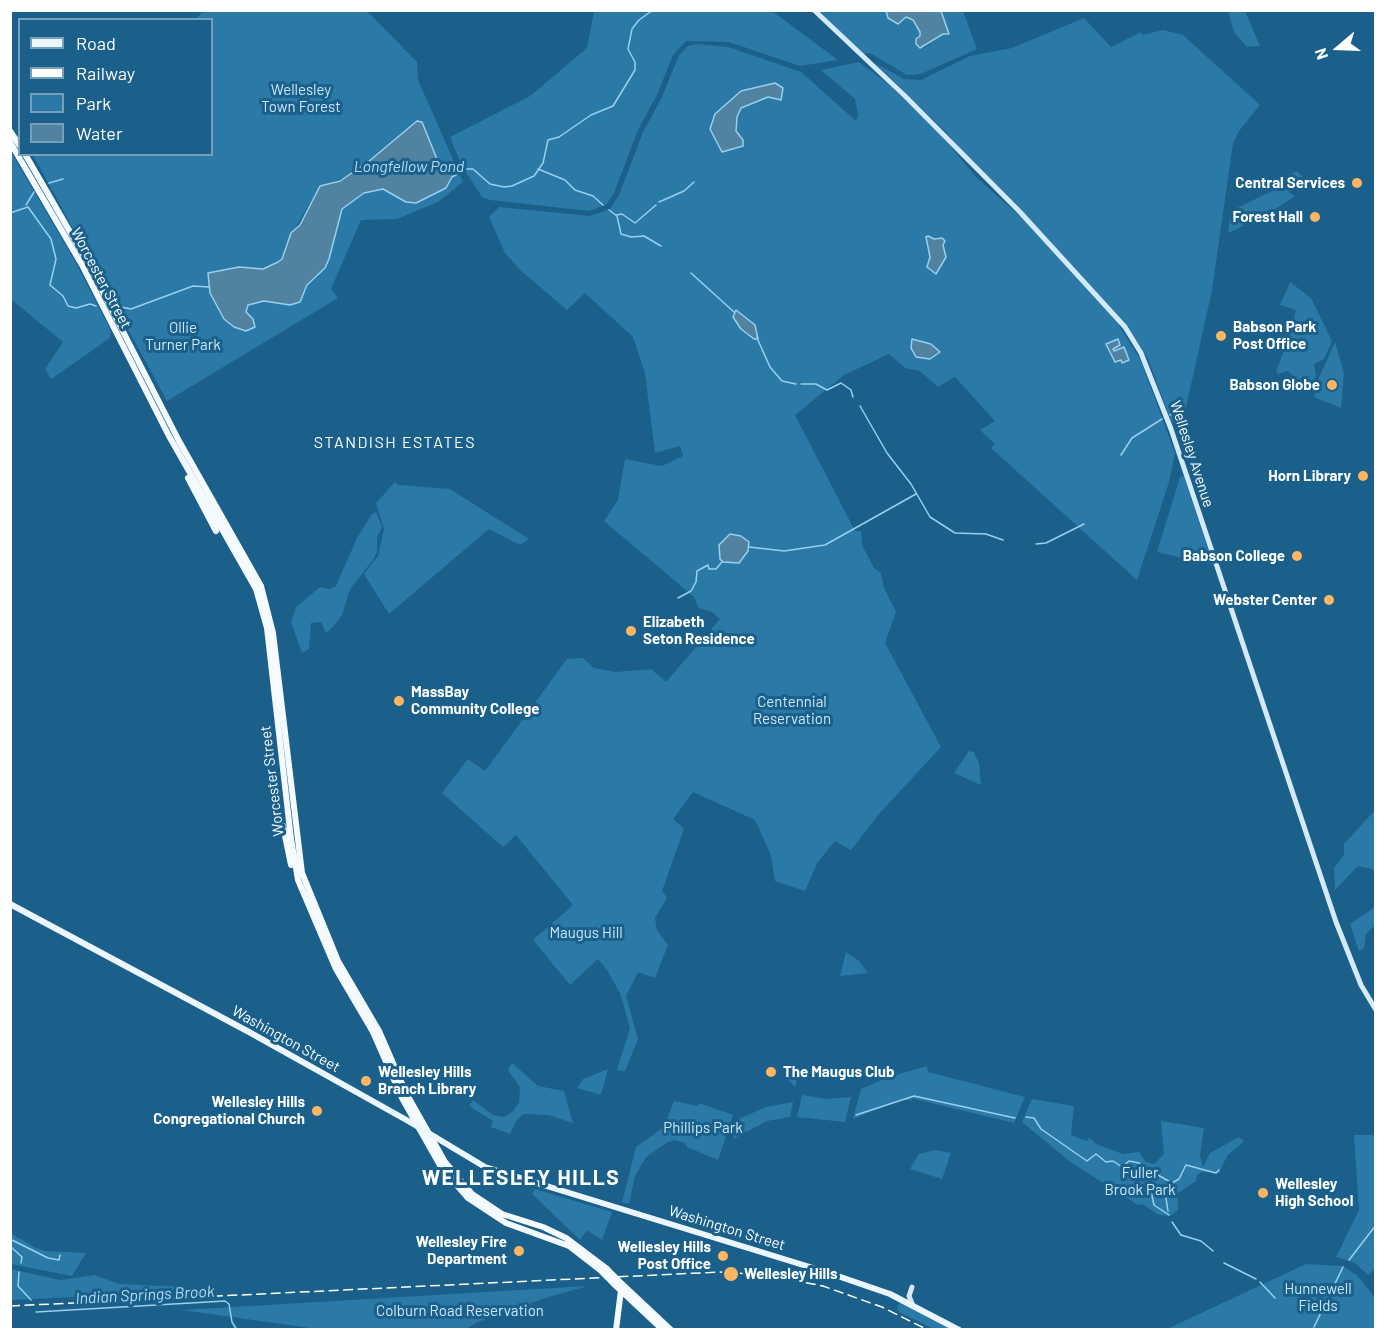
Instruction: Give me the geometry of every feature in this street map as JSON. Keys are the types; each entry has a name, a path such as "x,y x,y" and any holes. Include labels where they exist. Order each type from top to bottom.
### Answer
{"highway":[{"name":"Worcester Street","path":"10,142 18,156"},
{"name":"Worcester Street","path":"18,156 82,265 169,436 247,571 262,609 294,860 304,897 336,969 375,1035 402,1098 451,1180 471,1200 514,1227 563,1243 603,1270 614,1284 622,1287"},
{"name":"Worcester Street","path":"26,156 78,246 182,448 261,586 274,640 298,852 304,879 338,961 376,1025 406,1093 447,1164 472,1194 502,1214 543,1227 566,1238 671,1329"},
{"path":"169,436 216,531"},
{"path":"283,826 292,868 304,897"},
{"path":"616,1329 622,1287"},
{"name":"Worcester Street","path":"651,1314 663,1329"}],"main road":[{"name":"Wellesley Avenue","path":"814,10 919,110 1032,224 1125,327 1141,352 1178,449 1336,922 1360,985 1376,1011"},
{"name":"Washington Street","path":"10,904 260,1038 492,1169 755,1248 890,1294 959,1329"},
{"path":"912,1287 909,1296 913,1306"}],"green space":[{"name":"Wellesley Town Forest","path":"223,10 367,11 417,62 418,80 463,182 438,202 397,219 361,220 331,289 338,298 167,401 34,156 213,156 213,18 197,18 202,12","holes":["422,122 443,174 455,171 446,188 416,203 406,202 383,189 367,192 342,209 329,259 319,275 307,285 306,291 290,305 264,301 248,305 246,313 253,319 240,330 221,315 210,293 208,273 239,267 263,269 272,267 282,259 285,246 320,186 346,177 368,162 414,123"]},
{"path":"594,11 772,11 838,60 800,66 729,42 686,41 673,55 657,95 638,130 614,193 606,205 589,211 490,200 482,197 462,166 450,137 530,96 587,48"},
{"path":"819,11 886,11 887,17 896,23 909,17 920,32 916,44 924,48 948,31 941,11 963,11 977,49 921,74 907,75 870,53 863,54"},
{"path":"1228,11 1245,11 1260,46 1247,47 1234,32"},
{"path":"1084,18 1111,47 1141,32 1142,35 1163,30 1183,35 1260,105 1239,131 1233,143 1212,290 1183,421 1178,424 1171,421 1148,359 1127,326 977,169 946,132 875,63 904,79 921,80 970,56 1012,48"},
{"path":"698,44 728,47 801,72 856,121 858,115 855,99 821,70 859,62 887,83 942,136 976,177 1023,219 1117,322 1141,361 1175,453 1169,482 1137,580 991,448 995,444 980,430 995,421 955,377 938,387 920,371 905,368 889,354 844,375 795,415 855,531 861,531 862,545 874,568 881,573 884,588 896,612 885,643 941,747 879,814 851,850 835,841 817,863 805,891 775,881 771,855 755,820 693,792 673,819 684,829 662,891 667,898 655,918 657,930 668,945 655,978 638,972 626,996 638,1039 625,1071 617,1070 630,1028 620,993 607,970 598,959 570,985 533,940 573,905 516,835 503,847 442,793 468,759 485,771 567,659 583,658 594,668 616,672 651,669 666,682 720,619 712,612 699,608 694,597 604,521 618,500 625,459 662,466 683,456 680,446 655,453 645,373 633,337 585,293 567,310 521,271 505,253 489,217 499,207 590,216 610,209 619,195 643,132 662,97 679,55 688,46"},
{"path":"11,152 75,261 111,331 110,338 51,379 45,369 63,342 11,299"},
{"path":"1297,171 1307,182 1288,192 1295,196 1268,214 1228,233 1231,211 1278,188 1272,184"},
{"path":"1290,282 1311,298 1332,341 1324,359 1314,364 1316,376 1313,382 1303,387 1288,371 1278,374 1276,371 1288,341 1296,310 1280,305"},
{"path":"1335,342 1344,373 1341,408 1314,397 1317,382"},
{"path":"1183,476 1213,565 1157,552 1180,477"},
{"path":"395,482 398,485 450,489 529,539 520,545 489,529 389,614 364,574 378,556 384,529 376,503"},
{"path":"376,512 382,527 377,537 377,552 373,560 350,589 342,615 333,627 326,633 321,622 311,623 309,649 302,653 291,622 296,607 320,587 329,589 336,586 357,538 372,514"},
{"path":"969,751 974,752 979,763 981,785 954,773"},
{"path":"1375,810 1375,870 1358,866 1335,890 1334,868 1344,855 1344,844"},
{"path":"1375,907 1375,925 1366,934 1364,948 1359,951 1350,924"},
{"path":"846,952 859,961 868,973 840,976"},
{"path":"512,1063 538,1086 564,1091 573,1123 548,1115 523,1114 510,1134 491,1127 493,1121 469,1106 473,1100 493,1115 504,1117 513,1111 519,1103 520,1087 508,1070"},
{"path":"927,1066 928,1072 1025,1097 1014,1123 911,1098 912,1100 901,1100 853,1119 861,1089 889,1077"},
{"path":"608,1069 601,1095 577,1088 583,1079"},
{"path":"792,1069 799,1070 795,1087 787,1078"},
{"path":"802,1095 826,1099 851,1097 845,1122 797,1117"},
{"name":"Fuller Brook Park","path":"1032,1099 1074,1106 1071,1135 1087,1141 1089,1137 1096,1144 1123,1154 1139,1152 1146,1162 1154,1164 1164,1154 1161,1121 1204,1128 1200,1156 1203,1167 1210,1153 1239,1137 1244,1141 1227,1156 1219,1173 1202,1172 1197,1175 1196,1181 1178,1193 1178,1210 1170,1216 1159,1215 1142,1204 1138,1205 1069,1161 1022,1122"},
{"name":"Phillips Park","path":"674,1101 698,1106 699,1103 733,1115 718,1160 687,1147 685,1143 675,1140 668,1142 646,1157 635,1176 629,1204 622,1202 636,1147 664,1127"},
{"path":"793,1102 790,1117 767,1121 733,1139 739,1119 766,1107"},
{"path":"1354,1135 1375,1135 1375,1269 1368,1275 1355,1263 1336,1257 1359,1210"},
{"path":"935,1150 951,1153 942,1179 910,1169 919,1154"},
{"path":"535,1189 612,1212 602,1240 587,1230 580,1240 532,1194"},
{"path":"10,1233 45,1251 86,1253 72,1276 11,1264"},
{"name":"Hunnewell Fields","path":"1306,1264 1342,1266 1357,1275 1375,1298 1375,1329 1167,1329"},
{"path":"11,1269 60,1280 95,1275 119,1284 185,1287 181,1292 11,1300"},
{"name":"Colburn Road Reservation","path":"588,1286 548,1297 478,1322 466,1329 317,1329 182,1310"},
{"path":"899,1303 951,1329 934,1329 901,1313 897,1309"}],"water":[{"path":"886,11 941,11 949,34 943,34 920,48 916,44 916,39 920,36 920,32 913,20 906,17 898,24 888,18"},
{"path":"775,83 783,88 781,100 768,97 741,108 737,117 736,131 743,140 743,146 722,152 710,129 715,114 741,91"},
{"name":"Longfellow Pond","path":"417,121 422,122 443,174 455,171 456,175 452,177 446,188 416,203 406,202 383,189 364,193 342,209 325,268 307,285 300,302 290,305 264,301 248,305 246,312 253,319 255,327 246,331 234,327 224,319 210,293 208,273 239,267 263,269 278,262 282,259 291,233 300,225 320,186 340,181 368,162"},
{"path":"926,237 934,239 942,238 945,241 943,245 946,257 936,274 927,267 930,257"},
{"path":"736,310 755,325 758,339 754,339 741,329 733,317"},
{"path":"912,339 931,344 940,352 930,359 916,357 911,348"},
{"path":"1118,339 1120,345 1113,349 1114,351 1124,347 1129,360 1122,363 1121,360 1115,362 1106,344"},
{"path":"730,534 741,536 749,542 748,551 739,563 723,562 720,559 719,545"}],"waterway":[{"path":"467,169 473,169 490,184 504,187 512,186 534,176 543,163 548,140 559,137 591,115 613,106 635,70 635,62 628,49 632,29 639,20 653,10"},
{"path":"538,169 565,180 575,190 593,196 603,205"},
{"path":"49,183 63,179"},
{"path":"659,202 684,191 694,182"},
{"path":"26,205 34,192"},
{"path":"616,215 622,214 635,223 656,205"},
{"path":"10,213 28,207 51,239 56,259 50,285 63,296 68,306 76,308 90,304 96,306"},
{"path":"609,210 617,216 621,234 631,237 644,236 661,246"},
{"path":"691,273 734,312"},
{"path":"116,306 131,309 193,286 209,287"},
{"path":"757,338 770,367 782,381 796,384"},
{"path":"801,384 816,384 827,390 841,383 851,390 853,397"},
{"path":"860,406 887,453 911,484 930,517 955,533 986,534 1003,540"},
{"path":"1170,415 1175,411"},
{"path":"1121,455 1132,438 1162,419"},
{"path":"749,547 784,551 825,545 916,494"},
{"path":"1036,544 1046,543 1084,524"},
{"path":"678,598 691,591 696,582 697,571 708,565 709,569 716,569 722,562"},
{"path":"856,1115 914,1096 1015,1118"},
{"path":"1026,1117 1034,1118 1041,1129 1087,1161 1096,1154 1106,1162 1113,1161 1122,1167 1129,1161 1139,1163 1147,1173 1154,1205 1169,1215"},
{"path":"1149,1177 1158,1175 1172,1183 1179,1179 1186,1165 1216,1173 1219,1170"},
{"path":"1168,1211 1165,1192 1172,1183"},
{"path":"1172,1222 1181,1235 1201,1241 1213,1251"},
{"path":"1349,1260 1376,1225"},
{"path":"10,1239 48,1258 59,1260 60,1255"},
{"name":"Indian Springs Brook","path":"10,1246 22,1257 21,1263"},
{"path":"1224,1263 1256,1279"},
{"path":"1314,1327 1343,1267"},
{"name":"Indian Springs Brook","path":"19,1272 18,1286 31,1300"},
{"path":"1260,1282 1275,1298"},
{"name":"Indian Springs Brook","path":"36,1312 225,1301 229,1304 232,1322 237,1330"}],"railway":[{"path":"10,1306 719,1272 766,1275 823,1286 882,1307 928,1330"}],"place":[{"name":"Central Services","path":"1357,183"},
{"name":"Forest Hall","path":"1315,217"},
{"name":"Babson Park Post Office","path":"1221,336"},
{"name":"Babson Globe","path":"1332,385"},
{"name":"Horn Library","path":"1363,476"},
{"name":"Babson College","path":"1297,556"},
{"name":"Webster Center","path":"1329,600"},
{"name":"Elizabeth Seton Residence","path":"631,631"},
{"name":"MassBay Community College","path":"399,701"},
{"name":"The Maugus Club","path":"771,1072"},
{"name":"Wellesley Hills Branch Library","path":"366,1081"},
{"name":"Wellesley Hills Congregational Church","path":"317,1111"},
{"name":"Wellesley High School","path":"1263,1193"},
{"name":"Wellesley Fire Department","path":"519,1251"},
{"name":"Wellesley Hills Post Office","path":"723,1256"},
{"name":"Wellesley Hills","path":"731,1274"}],"district":[{"name":"STANDISH ESTATES","path":"395,443"},
{"name":"WELLESLEY HILLS","path":"521,1178"}],"park label":[{"name":"Ollie Turner Park","path":"183,336"},
{"name":"Centennial Reservation","path":"792,710"},
{"name":"Maugus Hill","path":"586,933"}]}
